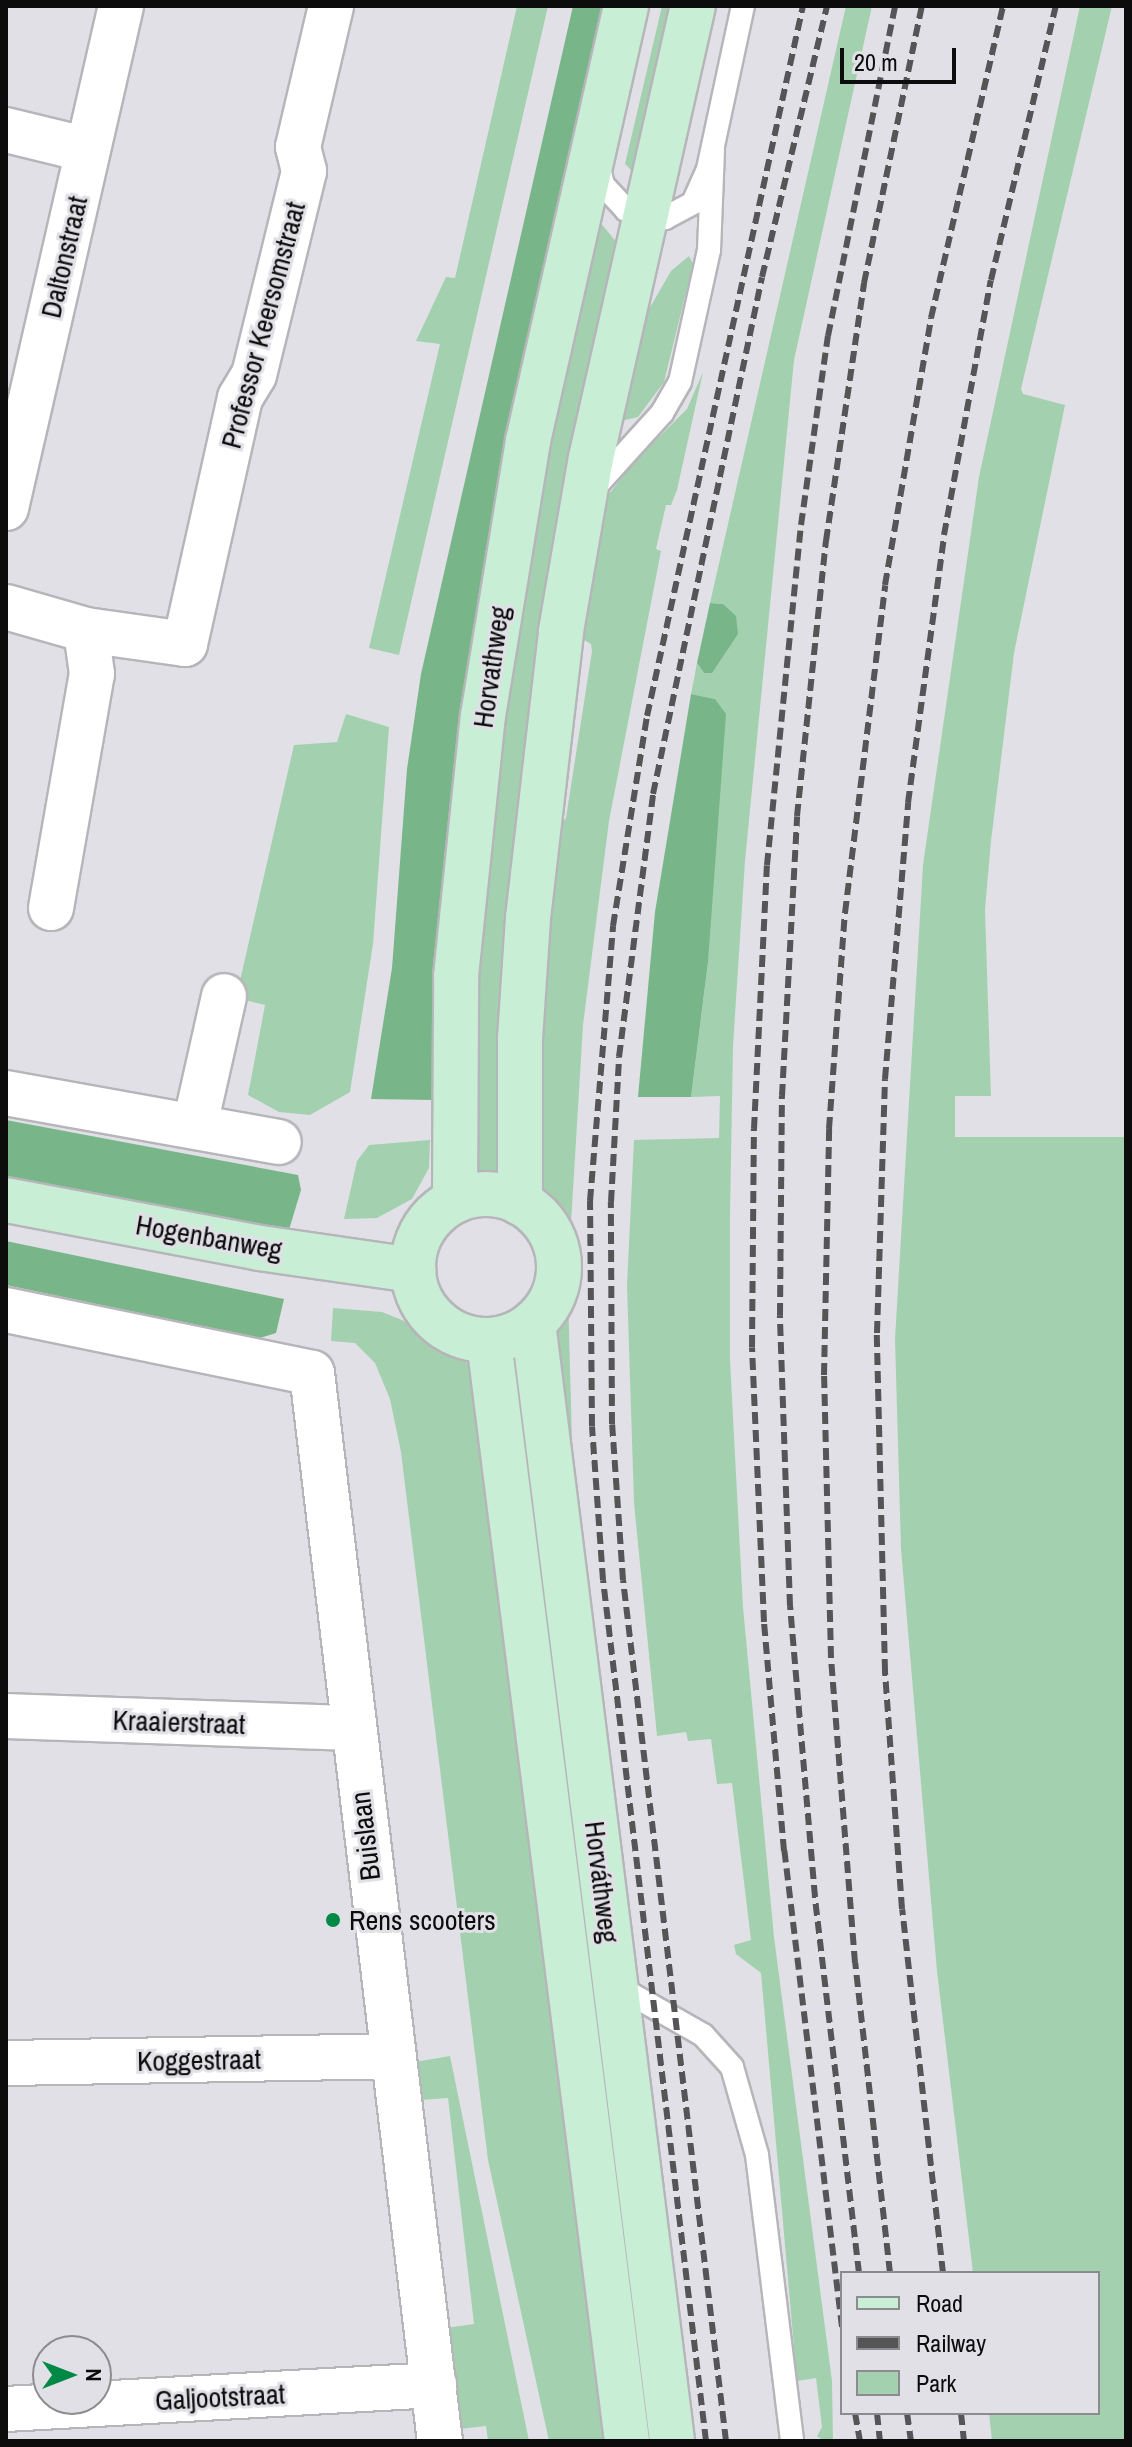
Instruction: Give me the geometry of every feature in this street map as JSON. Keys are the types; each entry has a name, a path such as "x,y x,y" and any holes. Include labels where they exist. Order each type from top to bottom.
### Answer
{"main road":[{"name":"Horvathweg","path":"455,1201 456,976 483,716 528,441 626,6"},
{"path":"520,1203 520,1039 528,918 577,533 693,6"},
{"path":"481,1194 520,1203 545,1224 558,1254 557,1287 533,1323 489,1341 457,1335 430,1315 413,1270 424,1229 455,1201 481,1194"},
{"name":"Hogenbanweg","path":"6,1200 260,1248 413,1270"},
{"name":"Horváthweg","path":"533,1323 672,2441"},
{"name":"Horváthweg","path":"489,1341 627,2441"}],"street":[{"name":"Daltonstraat","path":"6,508 13,444 88,150 121,6"},
{"name":"Professor Keersomstraat","path":"86,630 185,644 240,398 254,375 304,171 298,147 331,6"},
{"path":"6,130 88,150"},
{"path":"6,607 86,630 92,674 51,908"},
{"path":"195,1125 224,996"},
{"path":"6,1093 279,1142"},
{"name":"Buislaan","path":"6,1310 312,1373 440,2441"},
{"name":"Kraaierstraat","path":"6,1716 353,1728"},
{"name":"Koggestraat","path":"6,2063 392,2056"},
{"name":"Galjootstraat","path":"6,2409 434,2385"}],"lane":[{"path":"645,217 679,215 693,203 713,150 743,6"},
{"name":"Horvathweg","path":"596,141 603,185 626,210 645,217"},
{"path":"577,533 598,481 662,413 680,382 709,250 713,150"},
{"path":"615,1985 703,2035 732,2067 757,2155 792,2441"}],"green space":[{"path":"517,6 548,6 399,655 369,648 440,344 416,341 446,277 455,278"},
{"path":"573,6 614,6 432,1100 371,1099 392,968 407,769 421,674"},
{"path":"662,6 677,6 635,174 625,164"},
{"path":"846,6 872,6 794,360 745,861 733,1046 730,1215 730,1360 743,1607 774,1937 832,2381 833,2441 824,2441 817,2436 822,2427 816,2378 797,2381 761,1973 736,1954 734,1945 751,1940 732,1783 717,1784 711,1739 688,1741 686,1732 657,1736 634,1503 627,1285 634,1140 719,1138 720,1096 691,1097 708,962 715,699 691,694 697,663 704,673 723,604 710,603"},
{"path":"1080,6 1112,6 1021,389 1023,394 1065,405 1014,653 991,841 985,909 991,1096 955,1096 955,1137 1126,1137 1126,2441 992,2441 989,2415 1100,2415 1100,2271 973,2271 937,1971 901,1549 895,1339 923,865 979,477"},
{"path":"599,221 622,249 504,1176 471,1176 472,1000 526,541"},
{"path":"689,256 693,264 664,382 638,417 621,421 630,342 671,271"},
{"path":"703,372 677,490 671,505 666,505 656,549 661,551 609,821 583,1025 570,1240 535,1180 546,841 566,818 592,651 591,644 572,633 594,513 634,462 687,409"},
{"path":"710,603 723,604 736,616 738,634 712,673 704,673 697,663"},
{"path":"691,694 715,699 726,714 708,962 691,1097 638,1097 655,912"},
{"path":"346,714 389,727 373,944 350,1092 310,1115 279,1112 248,1095 265,1005 236,998 294,745 337,742"},
{"path":"6,1120 298,1175 301,1190 288,1233 6,1177"},
{"path":"430,1140 429,1168 412,1199 377,1218 344,1219 357,1161 369,1145"},
{"path":"6,1241 284,1299 276,1333 260,1338 6,1285"},
{"path":"568,1295 572,1440 575,1508 553,1324"},
{"path":"333,1308 382,1312 402,1320 460,1353 481,1384 612,2441 549,2441 488,2160 401,1452 390,1399 375,1363 355,1343 331,1341"},
{"path":"450,2056 529,2441 488,2441 486,2426 459,2429 446,2328 474,2324 448,2098 420,2100 415,2062"}],"railway":[{"path":"706,2441 603,1580 592,1426 590,1201 613,926 647,716 803,6"},
{"path":"726,2441 623,1580 612,1424 611,1202 619,1057 653,794 762,277 827,6"},
{"path":"840,2311 784,1851 764,1622 752,1347 754,1129 767,865 801,525 828,336 895,6"},
{"path":"859,2271 815,1897 790,1606 780,1315 782,1096 797,816 826,541 864,283 922,6"},
{"path":"890,2271 855,1963 831,1658 824,1375 829,1129 845,913 885,585 931,318 1003,6"},
{"path":"943,2271 902,1909 885,1671 877,1333 885,1079 908,803 944,535 991,280 1056,6"},
{"path":"855,2415 860,2441"},
{"path":"877,2415 880,2441"},
{"path":"907,2415 911,2441"},
{"path":"961,2415 964,2441"}],"place":[{"name":"Rens scooters","path":"333,1920"}]}
